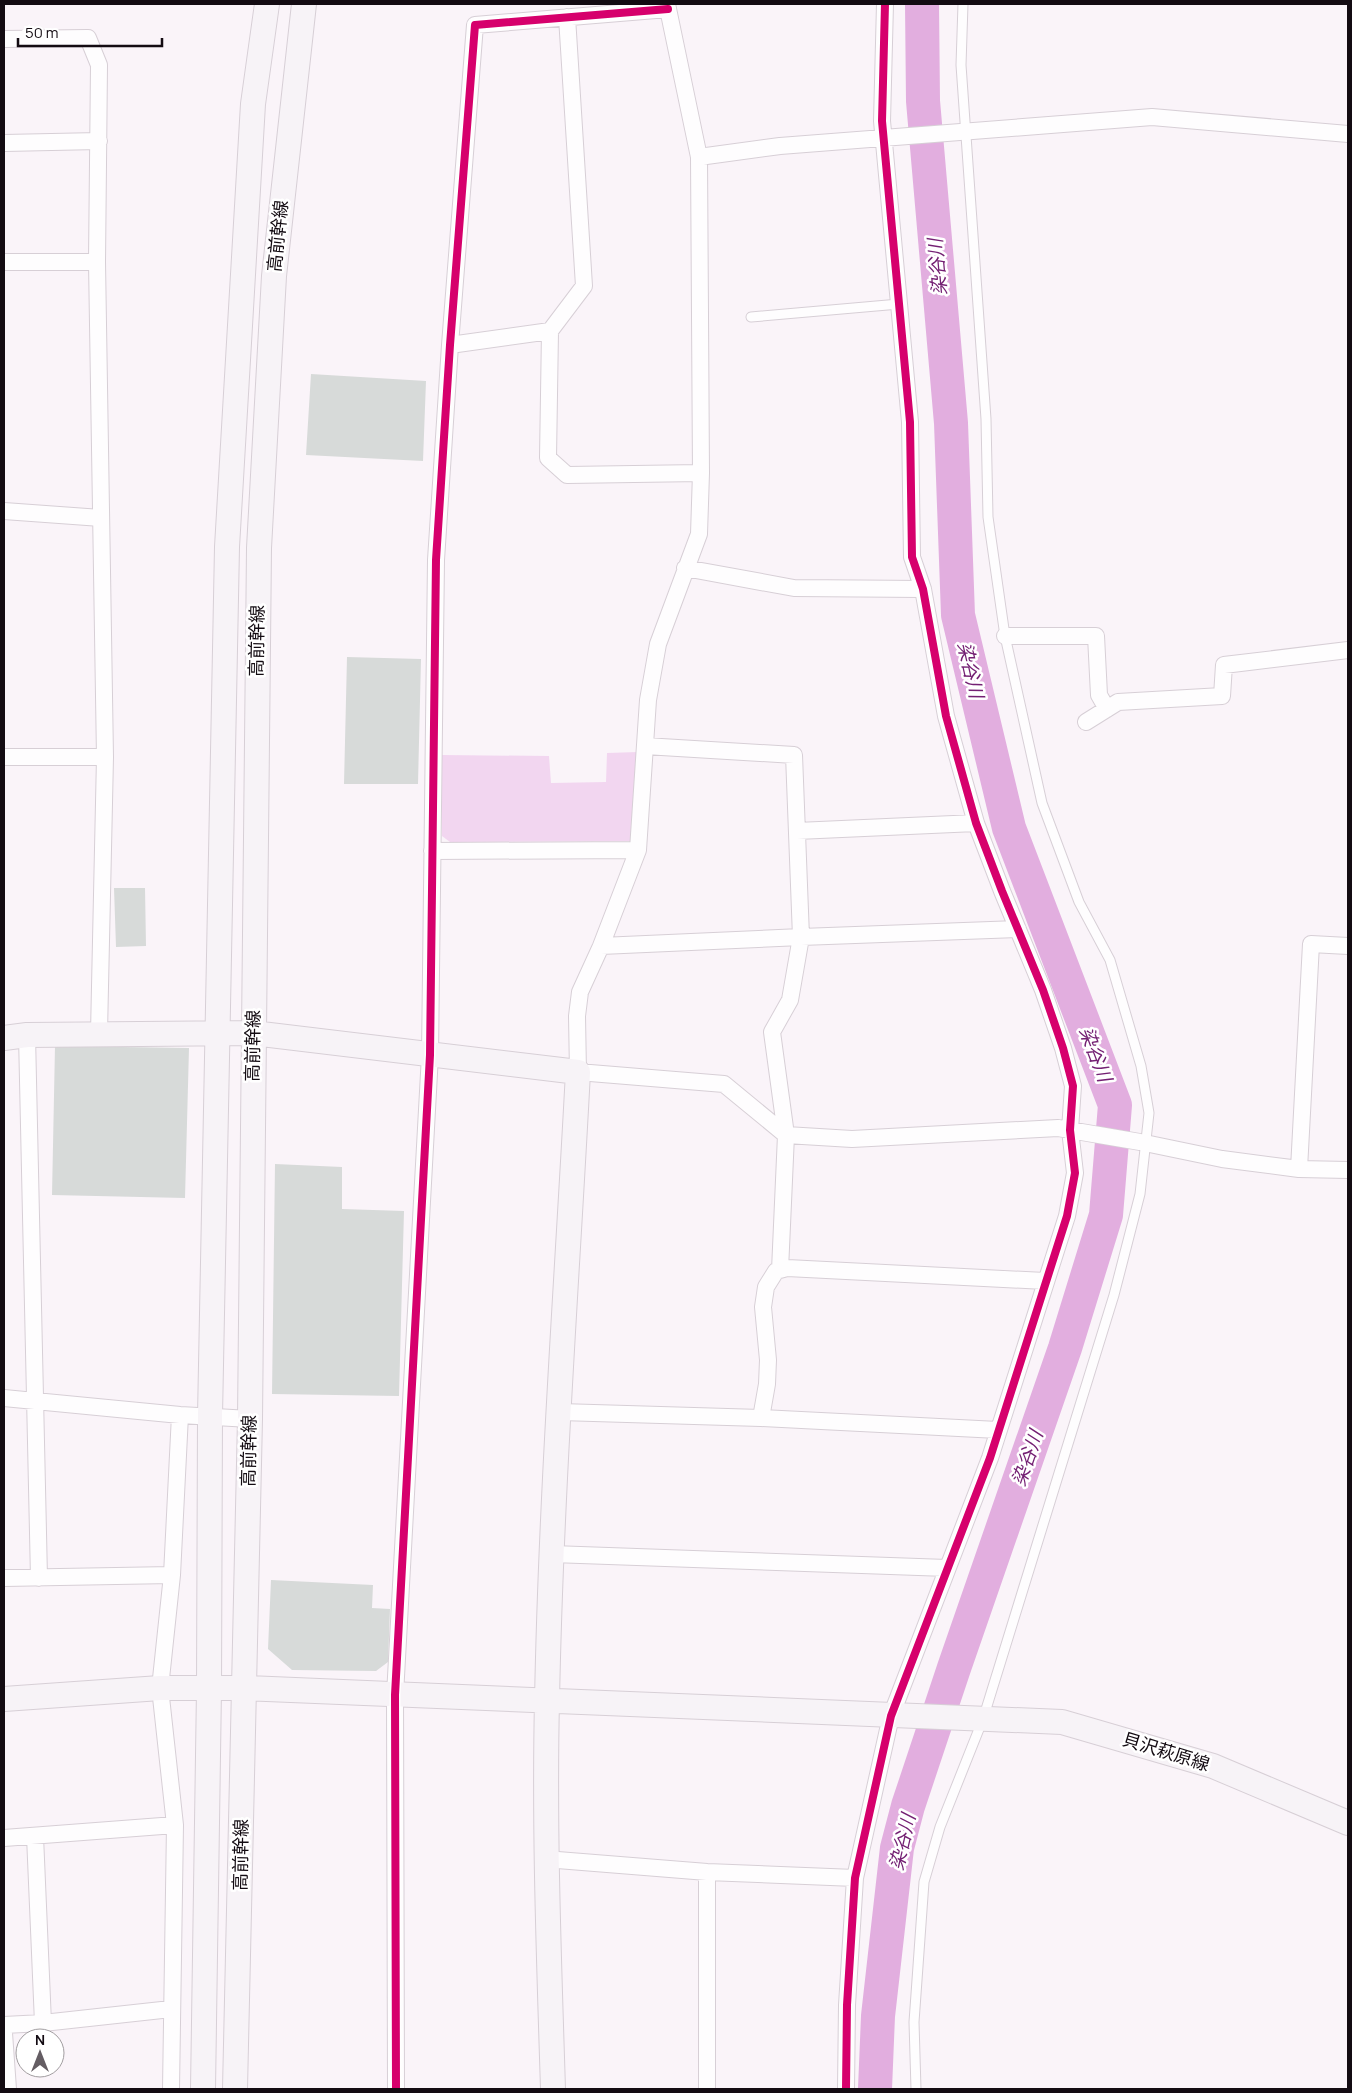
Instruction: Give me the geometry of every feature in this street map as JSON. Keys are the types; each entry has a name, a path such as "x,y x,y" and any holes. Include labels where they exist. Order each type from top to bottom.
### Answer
{"street":[{"name":"高前幹線","path":"203,2089 209,1689 210,1416 219,1034 227,547 253,104 267,4"},
{"name":"高前幹線","path":"235,2089 250,1419 258,548 274,276 304,4"},
{"path":"846,2089 847,2005 855,1878 896,1716 947,1568 990,1458 1045,1280 1067,1216 1075,1173 1070,1130 1073,1086 1060,1040 976,824 946,716 923,589 912,557 910,422 899,304 888,139 885,4"},
{"path":"396,2089 395,1695 430,1054 436,560 450,345 475,25 668,6 700,157 701,473 699,534 658,644 648,700 638,850 601,946 580,992 577,1016 578,1072 552,1554 547,1701 546,1859 553,2089"},
{"path":"567,17 584,286 550,331 548,458 567,475 701,473"},
{"path":"4,39 88,38 99,65 96,262 105,757 99,1033"},
{"path":"700,157 780,146 1152,117 1348,134"},
{"path":"4,142 99,141"},
{"path":"4,262 96,262"},
{"path":"450,345 550,331"},
{"path":"4,511 101,518"},
{"path":"685,568 794,588 923,589"},
{"path":"1005,636 1096,636 1099,695 1107,709"},
{"path":"1086,722 1118,702 1222,696 1224,665 1348,650"},
{"path":"645,746 794,755 801,937 790,1000 772,1032 786,1135 780,1270"},
{"path":"4,757 105,757"},
{"path":"797,831 976,824"},
{"path":"432,851 638,850"},
{"path":"601,946 1018,929"},
{"path":"1299,1169 1311,944 1348,946"},
{"path":"4,1038 27,1034 253,1033 578,1072 724,1084 786,1135 852,1139 1058,1128 1147,1143 1222,1159 1299,1169 1348,1170"},
{"path":"27,1034 39,1578"},
{"path":"761,1418 767,1384 764,1300 766,1287 776,1271 787,1268 1045,1280"},
{"path":"4,1398 180,1415 250,1419"},
{"path":"560,1412 761,1418 998,1430"},
{"path":"171,2089 175,1825 160,1688 172,1575 180,1415"},
{"path":"552,1554 947,1568"},
{"path":"4,1578 172,1575"},
{"name":"貝沢萩原線","path":"4,1699 160,1688 245,1688 1062,1722 1213,1766 1348,1822"},
{"path":"4,1838 175,1825"},
{"path":"35,1836 43,2023"},
{"path":"546,1859 707,1872 855,1878"},
{"path":"707,1872 707,2089"},
{"path":"4,2025 43,2023 171,2009"},
{"path":"4,2033 8,2089"}],"lane":[{"path":"916,2089 914,2022 924,1882 940,1827 979,1719 1114,1295 1140,1194 1149,1113 1141,1066 1110,960 1079,902 1042,803 1005,636 988,517 986,418 964,132 961,65 963,4"},
{"path":"751,317 899,304"}],"shaded area":[{"path":"638,752 631,841 450,842 442,836 442,755 549,756 551,783 606,782 607,753"}],"building":[{"path":"311,374 426,381 423,461 306,455"},
{"path":"347,657 421,659 418,784 344,784"},
{"path":"114,888 145,888 146,946 116,947"},
{"path":"55,1046 189,1048 185,1198 52,1195"},
{"path":"275,1164 342,1167 342,1209 404,1211 399,1396 272,1394"},
{"path":"271,1580 373,1585 372,1608 390,1609 388,1662 376,1671 292,1670 268,1649"}],"waterway":[{"name":"染谷川","path":"875,2089 878,2016 897,1848 908,1806 954,1668 1065,1348 1106,1215 1115,1105 1009,828 958,615 951,423 923,101 922,4"}],"cycle path":[{"path":"846,2089 847,2005 855,1878 891,1716 990,1458 1067,1216 1075,1173 1070,1130 1073,1086 1063,1048 1043,990 976,823 946,716 923,589 912,557 910,422 882,121 885,4"},
{"path":"396,2089 395,1695 430,1055 436,560 450,345 475,25 668,9"}]}
